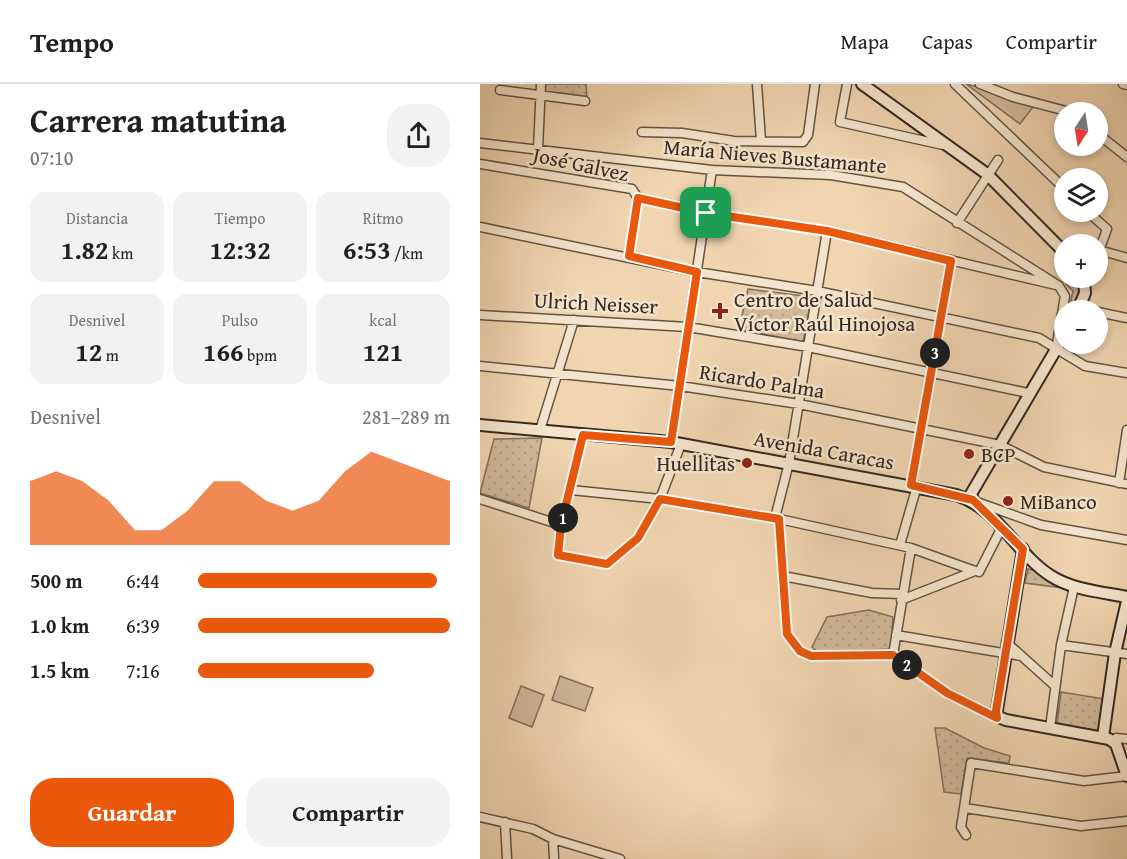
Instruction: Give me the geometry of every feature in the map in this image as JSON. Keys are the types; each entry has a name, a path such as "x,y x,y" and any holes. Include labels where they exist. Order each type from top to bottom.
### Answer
{"main road":[{"path":"862,84 987,174 1054,242"},
{"path":"973,500 971,494 1054,351"},
{"name":"Avenida Caracas","path":"480,425 676,443 789,462 973,500 1002,527 1035,564 1052,577 1074,586 1127,599"},
{"path":"1023,549 1004,653 997,718 1108,739 1119,750 1127,776"},
{"path":"1108,739 1115,653 1127,599"}],"street":[{"path":"538,149 541,84"},
{"path":"757,84 761,141"},
{"path":"642,132 682,133 734,141 803,142 808,135 815,84"},
{"path":"847,84 840,122 911,136 949,147"},
{"path":"955,84 1054,178"},
{"path":"980,84 1013,97 1054,108"},
{"path":"500,90 585,101"},
{"name":"María Nieves Bustamante","path":"480,142 712,170 831,175 893,184 912,191 957,223 1038,270 1054,282"},
{"path":"1108,142 1127,157"},
{"path":"957,223 998,160"},
{"name":"José Galvez","path":"480,164 632,189 638,198 706,213 827,231 1054,285"},
{"path":"583,435 561,525 558,555 607,564 638,538 660,499 676,443 680,386 712,170"},
{"path":"629,256 638,198"},
{"path":"1099,222 1107,229 1105,234"},
{"path":"480,227 629,256 697,272 817,291 941,316 1039,338 1054,347"},
{"path":"827,231 789,462 777,519 787,634 800,651 811,656 893,655 947,693 997,718"},
{"path":"1108,254 1127,258"},
{"path":"900,545 914,486 921,429 951,261"},
{"path":"1108,314 1127,318"},
{"name":"Ulrich Neisser","path":"480,315 688,327 808,347 1028,393"},
{"path":"540,430 574,320"},
{"path":"1066,354 1085,366 1127,373"},
{"name":"Ricardo Palma","path":"480,366 680,386 799,404 1000,445 1044,467 1123,484"},
{"path":"1123,484 1127,430"},
{"path":"571,490 660,499 777,519 900,545 977,572"},
{"path":"480,499 561,525"},
{"path":"973,500 1041,525 1127,540"},
{"path":"783,576 854,591 901,597 977,572 1002,527"},
{"path":"893,655 911,548"},
{"path":"1050,728 1061,645 1074,586"},
{"path":"896,635 1021,656"},
{"path":"1006,642 1055,686"},
{"path":"1061,645 1127,654"},
{"path":"1108,739 1127,739"},
{"path":"966,835 961,827 971,764 1084,781 1127,776"},
{"path":"965,808 1081,826 1127,821"},
{"path":"480,817 533,829 553,839 599,855 620,859"},
{"path":"505,822 507,859"},
{"path":"553,839 554,859"}],"shaded area":[{"path":"546,84 586,84 587,98 545,92"},
{"path":"966,84 1036,103 1020,124"},
{"path":"1070,288 1078,288 1080,292 1075,300 1071,300 1073,291"},
{"path":"748,289 812,297 803,342 739,329"},
{"path":"542,438 529,508 480,493 494,439"},
{"path":"1028,569 1033,570 1063,588 1025,583"},
{"path":"869,610 893,617 891,649 818,652 812,647 827,617"},
{"path":"560,676 593,688 585,711 552,700"},
{"path":"521,686 544,695 532,727 509,718"},
{"path":"1061,692 1105,699 1100,731 1057,724"},
{"path":"935,728 945,728 984,748 1010,756 1009,763 967,758 961,794 944,792"}],"place":[{"name":"Centro de Salud Víctor Raúl Hinojosa","path":"720,311"},
{"name":"BCP","path":"969,454"},
{"name":"Huellitas","path":"747,463"},
{"name":"MiBanco","path":"1008,501"}],"route":[{"path":"638,198 706,213 827,231 951,261 911,485 973,500 1023,549 1004,653 997,718 947,693 893,655 811,656 800,651 787,634 779,519 660,499 638,538 607,564 558,555 561,525 583,435 671,442 697,272 629,256 638,198"}]}
